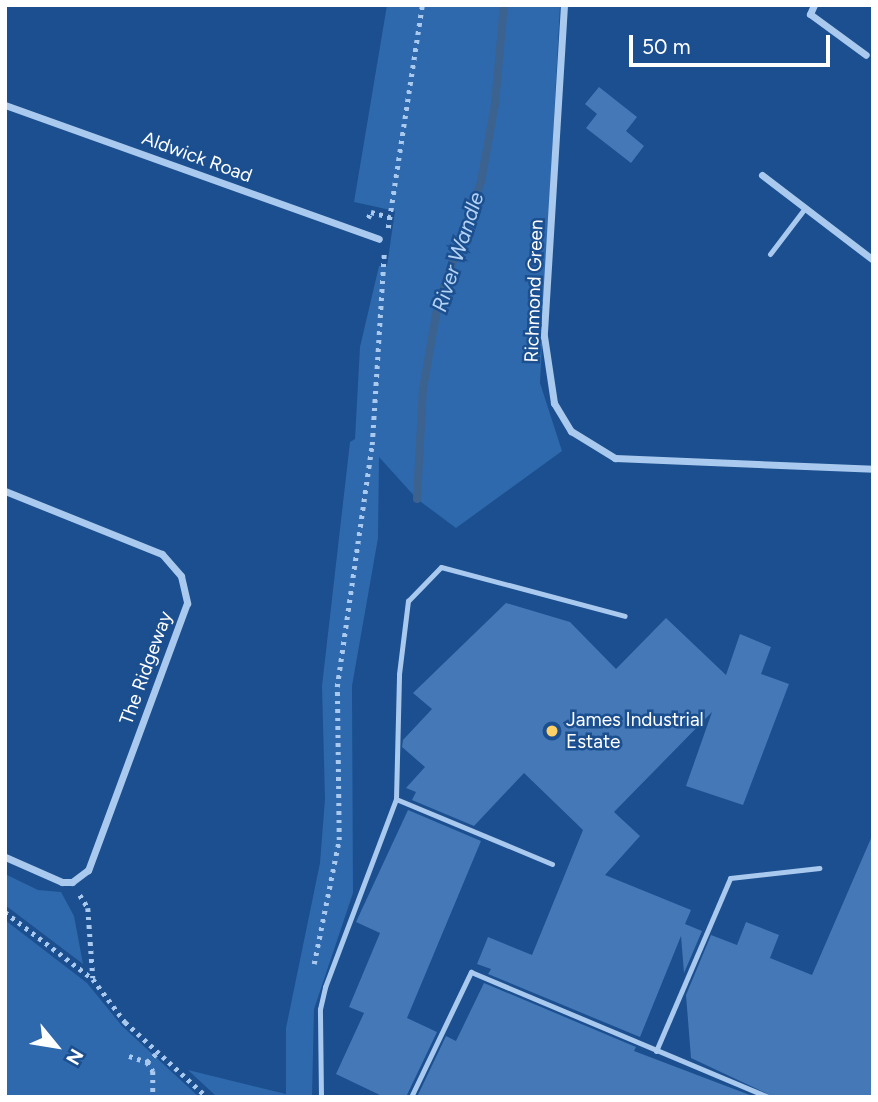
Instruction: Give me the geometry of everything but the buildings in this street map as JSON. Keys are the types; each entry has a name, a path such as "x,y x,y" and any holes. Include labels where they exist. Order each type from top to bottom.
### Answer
{"street":[{"name":"Richmond Green","path":"565,5 544,336 554,403 571,431 615,458 873,469"},
{"path":"814,5 810,14 866,55"},
{"name":"Aldwick Road","path":"5,105 379,239"},
{"path":"762,175 873,260"},
{"name":"The Ridgeway","path":"5,491 162,554 185,589 187,603 88,870 72,882"},
{"path":"5,857 45,876 72,882"}],"lane":[{"path":"770,254 805,208"},
{"path":"321,1097 320,1009 325,987 396,799 399,674 408,601 442,567 625,616"},
{"path":"396,799 552,864"},
{"path":"656,1051 730,878 819,868"},
{"path":"411,1097 471,972 769,1097"}],"path":[{"path":"311,978 339,840 337,687 372,445 384,254 422,5"},
{"path":"72,882 88,908 93,979"},
{"path":"5,912 93,979 125,1022 207,1097"},
{"path":"148,1062 158,1052"},
{"path":"128,1056 148,1062 153,1071 153,1097"}],"shaded area":[{"path":"387,5 560,5 540,383 562,451 456,528 417,499 379,457 378,538 352,686 353,893 314,1009 312,1097 217,1097 188,1070 286,1094 286,1028 320,863 325,799 322,686 350,442 355,439 360,347 379,266 387,266 395,211 354,202"},
{"path":"5,874 38,890 61,892 74,916 83,964 5,905"},
{"path":"5,920 87,983 122,1026 199,1097 5,1097"}],"waterway":[{"name":"River Wandle","path":"417,499 423,389 438,304 481,182 495,104 504,5"}],"place":[{"name":"James Industrial Estate","path":"552,731"}]}
